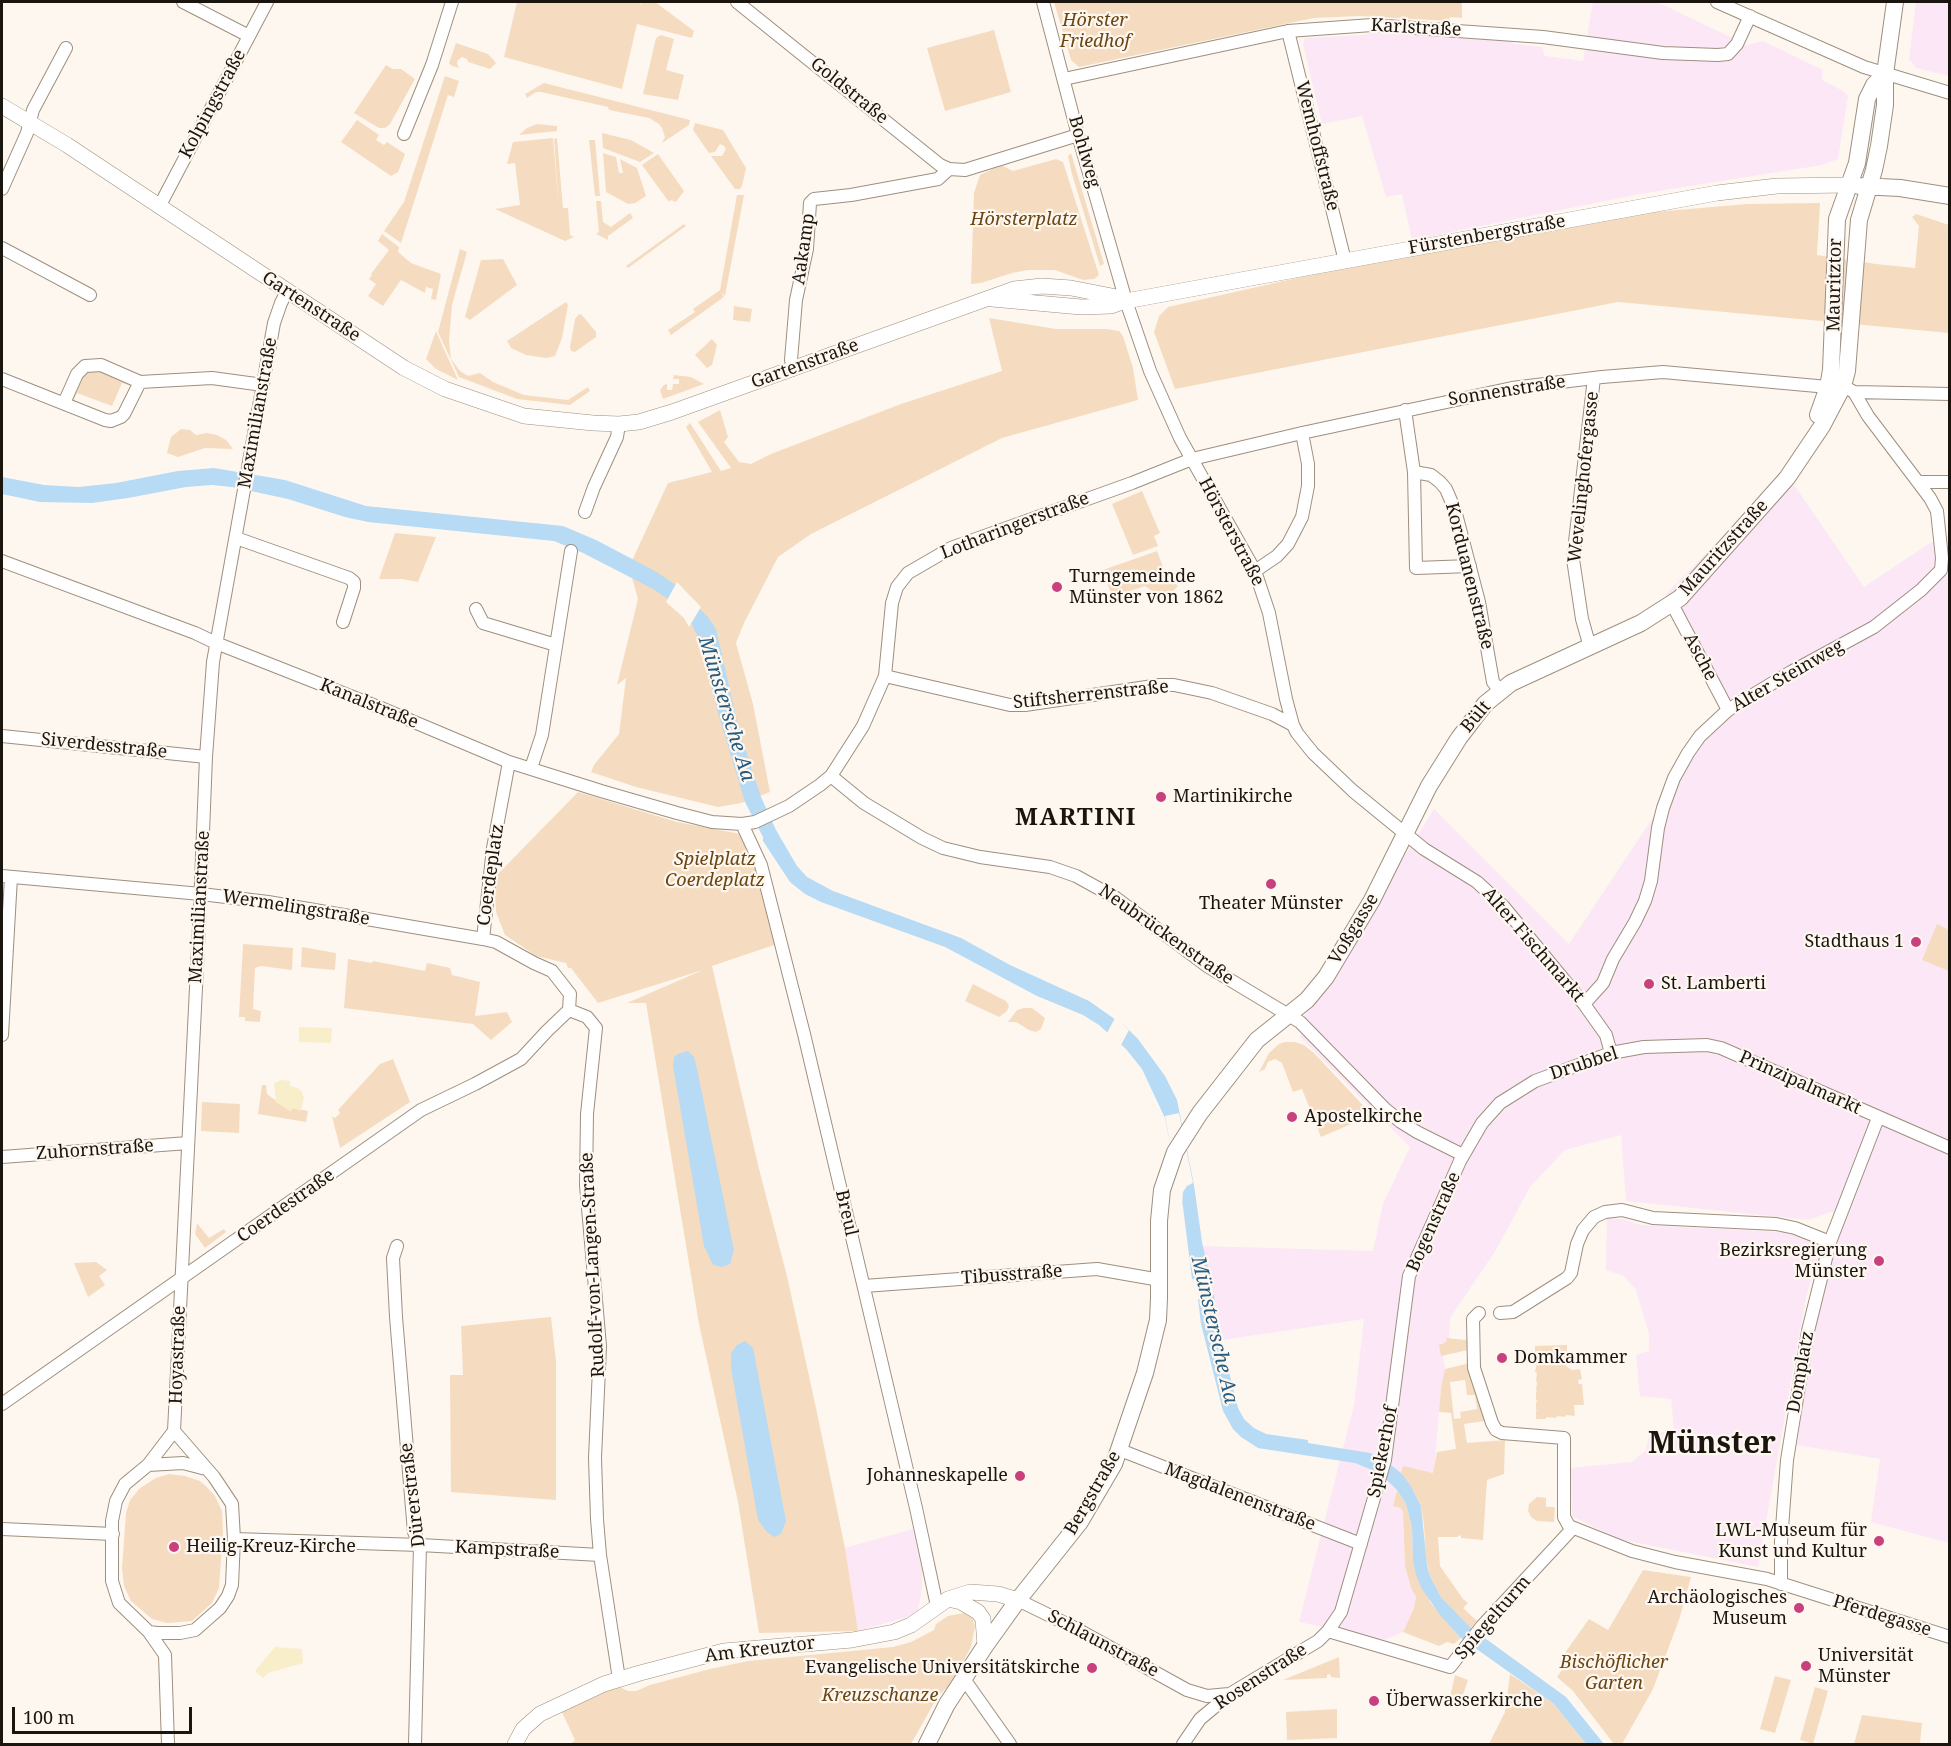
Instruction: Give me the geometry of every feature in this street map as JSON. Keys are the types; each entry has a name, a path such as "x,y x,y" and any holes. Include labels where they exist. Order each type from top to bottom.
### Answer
{"main road":[{"name":"Mauritztor","path":"1842,388 1848,357 1859,220 1880,136 1885,105 1885,74 1895,2"},
{"name":"Mauritztor","path":"1842,388 1831,373 1835,315 1836,230 1841,204 1857,163 1867,99 1874,85 1885,74"},
{"path":"1849,185 1908,189 1950,196"},
{"name":"Mauritzstraße","path":"1590,646 1641,623 1685,593 1792,471 1842,388"},
{"name":"Bült","path":"1406,834 1418,806 1459,738 1485,704 1500,691 1538,669 1590,646"},
{"name":"Voßgasse","path":"1160,1280 1158,1240 1160,1203 1165,1179 1175,1152 1200,1113 1242,1057 1257,1040 1294,1018 1326,977 1372,900 1406,834"},
{"name":"Bergstraße","path":"927,1744 947,1704 985,1646 1080,1522 1107,1478 1120,1450 1151,1350 1159,1313 1160,1280"}],"street":[{"path":"183,2 249,36"},
{"name":"Kolpingstraße","path":"159,207 267,2"},
{"path":"404,134 444,34 452,2"},
{"name":"Goldstraße","path":"737,2 940,165 949,169"},
{"name":"Bohlweg","path":"1043,2 1078,135 1126,301"},
{"path":"1717,2 1864,67 1950,93"},
{"name":"Karlstraße","path":"1064,79 1288,31 1372,25 1543,37 1663,53 1718,56 1728,54 1737,44 1750,16"},
{"name":"Wemhoffstraße","path":"1288,31 1344,259"},
{"path":"2,189 33,110 66,48"},
{"name":"Gartenstraße","path":"2,106 30,122 391,360 445,389 524,416 619,424 639,422 989,298 1099,308 1126,301"},
{"path":"949,169 965,170 1078,135"},
{"name":"Aakamp","path":"794,368 791,360 795,316 807,249 810,203 819,198 851,195 938,179 949,169"},
{"name":"Fürstenbergstraße","path":"1126,301 1344,259 1717,193 1777,186 1849,185"},
{"path":"2,248 90,295"},
{"name":"Maximilianstraße","path":"181,1278 206,757 216,644 274,323 287,291"},
{"name":"Hörsterstraße","path":"1126,301 1153,381 1192,459 1255,571 1269,613 1293,725 1303,742 1339,778 1406,834"},
{"path":"64,404 77,374 84,366 101,365 140,382 212,378 263,385"},
{"name":"Sonnenstraße","path":"1192,459 1512,388 1594,378 1680,372 1842,388 1950,394"},
{"name":"Wevelinghofergasse","path":"1590,646 1582,619 1573,548 1590,427 1594,378"},
{"path":"2,379 105,420 116,420 121,417 127,410 140,382"},
{"name":"Alter Steinweg","path":"1584,1004 1603,983 1613,959 1645,902 1651,881 1661,814 1674,778 1700,736 1728,710 1791,672 1874,627 1922,590 1941,570 1942,558 1937,511 1868,416 1842,388"},
{"path":"1405,410 1414,472 1416,568 1470,566"},
{"path":"585,512 617,437 619,424"},
{"path":"1255,571 1277,556 1288,544 1302,517 1308,486 1308,464 1302,433"},
{"name":"Lotharingerstraße","path":"831,776 863,726 885,675 892,603 897,587 908,573 951,548 1192,459"},
{"name":"Korduanenstraße","path":"1414,472 1431,475 1446,489 1455,510 1470,566 1493,682 1500,691"},
{"path":"1918,482 1950,482"},
{"path":"236,538 350,578 354,582 354,588 343,622"},
{"path":"531,768 542,735 571,551"},
{"name":"Kanalstraße","path":"2,561 195,633 216,644 364,701 509,762 691,817 721,823 749,823"},
{"name":"Asche","path":"1672,604 1728,710"},
{"path":"476,609 483,622 556,645"},
{"name":"Stiftsherrenstraße","path":"885,675 1010,705 1025,705 1136,688 1174,685 1212,693 1272,714 1293,725"},
{"name":"Siverdesstraße","path":"2,736 206,757"},
{"name":"Coerdeplatz","path":"509,762 485,902 483,939 496,942 552,971 570,994 569,1010"},
{"path":"749,823 770,816 804,797 831,776"},
{"name":"Neubrückenstraße","path":"831,776 864,803 943,848 980,857 1050,867 1090,883 1130,908 1207,966 1294,1018 1385,1109 1417,1132 1463,1155"},
{"name":"Breul","path":"749,823 804,1034 916,1508 942,1603"},
{"name":"Alter Fischmarkt","path":"1406,834 1424,849 1484,888 1510,915 1584,1004 1606,1035 1611,1053"},
{"path":"2,1035 6,877"},
{"name":"Wermelingstraße","path":"6,877 268,902 483,939"},
{"name":"Coerdestraße","path":"2,1404 421,1110 521,1059 569,1010"},
{"name":"Rudolf-von-Langen-Straße","path":"569,1010 587,1017 596,1028 587,1114 586,1185 600,1346 595,1458 600,1555 619,1679"},
{"name":"Prinzipalmarkt","path":"1644,1047 1707,1045 1720,1048 1950,1148"},
{"name":"Drubbel","path":"1463,1155 1473,1136 1490,1113 1500,1103 1525,1086 1551,1073 1611,1053 1644,1047"},
{"name":"Domplatz","path":"1781,1584 1781,1530 1789,1446 1808,1331 1830,1242 1842,1206 1878,1118"},
{"name":"Zuhornstraße","path":"2,1157 188,1143"},
{"name":"Bogenstraße","path":"1407,1289 1415,1262 1463,1155"},
{"path":"1500,1313 1513,1311 1570,1276 1579,1239 1587,1223 1598,1214 1615,1210 1653,1218 1776,1224 1804,1231 1830,1242"},
{"name":"Dürerstraße","path":"397,1246 393,1258 396,1317 414,1532 420,1545 415,1744"},
{"name":"Tibusstraße","path":"864,1286 1097,1269 1160,1280"},
{"name":"Hoyastraße","path":"174,1431 177,1406 181,1278"},
{"name":"Spiekerhof","path":"1341,1612 1382,1475 1407,1289"},
{"path":"1479,1313 1473,1319 1474,1368 1492,1423 1496,1430 1502,1433 1564,1438 1564,1518 1569,1526 1620,1547 1655,1557 1781,1584"},
{"path":"149,1632 171,1633 195,1630 220,1608 232,1585 234,1539 232,1504 174,1431 148,1465 125,1484 116,1501 112,1534 112,1581 119,1603 149,1632 165,1656 168,1744"},
{"name":"Magdalenenstraße","path":"1120,1450 1361,1544"},
{"path":"148,1465 183,1463 206,1469"},
{"name":"Spiegelturm","path":"1328,1631 1450,1667 1479,1629 1573,1528"},
{"path":"2,1529 112,1534"},
{"name":"Kampstraße","path":"234,1539 420,1545 600,1555"},
{"name":"Pferdegasse","path":"1781,1584 1950,1636"},
{"name":"Am Kreuztor","path":"515,1744 523,1729 540,1714 619,1679 724,1652 840,1642 894,1632 911,1625 942,1603 970,1592 983,1592 1018,1600"},
{"name":"Schlaunstraße","path":"1018,1600 1073,1627 1187,1690 1207,1696 1230,1694"},
{"path":"942,1603 961,1602 978,1612 983,1619 985,1646"},
{"name":"Rosenstraße","path":"1183,1744 1200,1719 1230,1694 1288,1660 1328,1631 1341,1612"},
{"path":"964,1678 1010,1744"},
{"path":"1187,1690 1198,1704 1200,1719"}],"shaded area":[{"path":"1593,2 1657,2 1747,45 1763,41 1823,70 1822,80 1848,96 1838,159 1822,165 1640,194 1412,240 1402,194 1386,197 1362,116 1322,124 1303,44 1305,38 1364,35 1381,30 1513,41 1513,44 1542,47 1545,56 1583,61"},
{"path":"1916,2 1949,2 1949,76 1916,68 1909,59"},
{"path":"1786,473 1864,587 1930,543 1949,536 1949,1543 1871,1522 1880,1459 1797,1445 1813,1332 1844,1215 1830,1212 1809,1220 1626,1201 1621,1135 1565,1150 1530,1187 1496,1250 1450,1318 1449,1338 1445,1343 1441,1343 1445,1369 1441,1387 1434,1473 1419,1471 1419,1469 1397,1490 1393,1505 1401,1508 1403,1512 1405,1566 1416,1597 1414,1608 1403,1632 1384,1640 1299,1622 1354,1405 1364,1319 1222,1340 1200,1246 1373,1251 1383,1204 1410,1147 1300,1037 1309,1002 1349,945 1434,809 1569,944 1664,801 1721,704 1666,594"},
{"path":"1607,1218 1623,1219 1640,1225 1784,1232 1812,1241 1819,1252 1806,1298 1758,1567 1618,1539 1572,1516 1571,1468 1632,1462 1646,1450 1649,1435 1674,1430 1671,1399 1640,1396 1636,1355 1649,1351 1649,1334 1636,1290 1624,1276 1606,1270"},
{"path":"913,1529 922,1571 922,1589 917,1614 858,1631 845,1548"}],"green space":[{"path":"517,2 637,2 641,4 655,2 694,31 692,38 637,24 622,89 504,57"},
{"name":"Hörster Friedhof","path":"1054,2 1462,2 1462,18 1450,17 1449,21 1360,16 1314,18 1079,67 1071,60"},
{"path":"994,30 1011,92 945,111 927,48"},
{"path":"661,35 674,39 666,70 684,75 678,100 643,94 656,38"},
{"path":"456,43 488,54 496,63 490,69 468,62 462,57 458,60 459,68 452,66 449,63"},
{"path":"386,65 393,69 401,69 415,79 390,124 385,128 379,128 354,113"},
{"path":"445,76 459,81 454,97 448,95 401,243 384,231 404,202"},
{"path":"544,83 690,120 689,125 662,143 665,137 662,128 649,118 541,92 536,92 527,98 525,94"},
{"path":"357,120 379,135 376,140 384,145 387,142 405,154 398,172 391,176 341,142"},
{"path":"695,123 723,130 746,168 740,189 735,189 711,156 722,156 726,149 724,146 720,144 715,152 709,153 693,130"},
{"path":"537,124 557,126 557,131 519,135 527,128"},
{"path":"602,133 631,140 654,153 640,162 603,148"},
{"path":"553,138 559,208 554,139 557,138 563,208 568,208 570,235 574,237 565,241 495,209 520,205 515,163 507,164 513,142"},
{"path":"589,140 595,140 600,196 595,196"},
{"path":"603,153 616,157 619,173 623,173 620,159 637,168 646,196 635,203 628,204 606,192"},
{"path":"1071,153 1104,264 1100,266 1072,174 1068,156"},
{"path":"658,154 684,191 676,202 671,200 669,202 642,165"},
{"name":"Hörsterplatz","path":"1056,159 1063,162 1099,275 1094,279 1083,280 1055,270 1028,270 971,284 974,193 980,175 1001,165 1013,171"},
{"path":"737,195 744,195 725,296 721,292 724,297 671,335 668,330 695,312 693,309 720,290"},
{"path":"596,201 601,201 603,222 611,227 630,213 633,218 608,236 608,240 596,234 599,232"},
{"path":"1820,203 1817,255 1915,268 1919,226 1912,217 1916,214 1949,225 1949,333 1618,302 1175,389 1154,332 1159,316 1168,307 1337,269 1631,214 1747,204"},
{"path":"684,224 686,226 628,268 626,266"},
{"path":"382,234 399,247 398,252 411,263 441,274 436,300 431,299 433,289 426,287 425,293 401,280 383,306 368,296 376,284 369,279 371,274 389,250 378,241"},
{"path":"460,249 467,252 452,305 449,340 451,359 460,371 468,376 480,373 493,382 524,395 568,400 588,387 590,391 570,405 517,399 459,377 438,332"},
{"path":"503,259 517,285 470,320 465,317 481,260"},
{"path":"566,302 568,305 562,338 555,356 546,358 526,355 511,348 507,341"},
{"path":"734,306 752,309 750,322 733,320"},
{"path":"581,314 596,332 596,337 575,352 571,351 570,347 575,319"},
{"path":"989,318 1056,329 1119,331 1123,336 1133,368 1138,400 1002,438 811,534 778,557 736,643 753,704 770,792 741,803 718,807 636,787 591,772 619,734 626,678 617,685 638,599 629,567 668,483 712,472 686,427 690,423 721,471 731,468 698,422 720,410 728,437 724,442 739,462 751,464 771,454 901,404 1002,371"},
{"path":"436,331 458,380 436,369 426,359"},
{"path":"712,339 717,345 712,365 707,368 695,355"},
{"path":"97,369 132,383 131,386 122,383 112,406 77,393 73,402 69,401 84,371"},
{"path":"674,375 691,377 704,384 663,399 660,390 664,385 667,384 667,390 672,390 673,384 679,384 679,379 673,379"},
{"path":"181,429 190,430 196,435 207,433 217,435 226,440 233,449 205,448 178,457 167,453 171,437"},
{"path":"1142,491 1160,533 1154,536 1158,546 1133,555 1112,504"},
{"path":"395,533 436,537 418,582 379,579"},
{"path":"1157,551 1166,575 1178,586 1164,600 1145,586 1112,597 1103,570"},
{"name":"Spielplatz Coerdeplatz","path":"578,792 677,822 746,835 777,944 712,966 759,1169 787,1276 816,1408 845,1548 858,1631 759,1633 738,1502 699,1324 646,1003 627,1003 703,970 598,1003 566,963 536,956 505,935 496,912 494,878"},
{"path":"1937,924 1949,930 1949,971 1922,960"},
{"path":"243,944 293,948 292,970 261,966 255,968 253,1009 261,1011 260,1022 245,1021 245,1017 239,1017"},
{"path":"302,947 336,953 335,970 301,967"},
{"path":"348,959 372,963 373,961 425,971 427,963 450,968 452,975 480,982 475,1016 507,1012 512,1022 491,1040 473,1024 344,1008"},
{"path":"973,984 1006,1001 1009,1006 1007,1011 999,1017 965,1001"},
{"path":"1032,1008 1045,1018 1041,1029 1036,1032 1016,1022 1008,1022 1017,1010"},
{"path":"1285,1042 1304,1045 1314,1053 1372,1115 1321,1137 1302,1089 1293,1092 1282,1063 1275,1059 1268,1062 1265,1069 1259,1072 1269,1053"},
{"path":"393,1059 410,1102 340,1148 332,1116 335,1118 340,1113 338,1110 380,1064"},
{"path":"262,1085 266,1085 267,1094 290,1111 293,1108 308,1111 306,1122 258,1114"},
{"path":"202,1102 240,1104 239,1133 201,1131"},
{"path":"197,1223 209,1238 224,1229 226,1232 205,1248 195,1234"},
{"path":"96,1262 107,1270 99,1276 105,1285 88,1297 74,1263"},
{"path":"551,1317 556,1361 556,1500 451,1492 450,1375 463,1375 461,1326"},
{"path":"1447,1338 1465,1340 1468,1338 1468,1350 1441,1356 1439,1345 1446,1342"},
{"path":"1567,1345 1566,1366 1572,1370 1580,1369 1582,1379 1578,1380 1579,1384 1582,1384 1584,1405 1574,1405 1575,1416 1536,1419 1538,1410 1536,1410 1536,1402 1538,1402 1536,1400 1535,1346"},
{"path":"1470,1363 1473,1386 1477,1388 1485,1421 1464,1424 1467,1443 1505,1440 1504,1474 1487,1480 1483,1540 1461,1538 1461,1535 1438,1537 1440,1566 1468,1603 1463,1608 1477,1621 1471,1628 1441,1597 1430,1576 1421,1506 1411,1486 1401,1474 1403,1466 1433,1473 1437,1452 1456,1449 1451,1413 1439,1412 1445,1369","holes":["1465,1380 1467,1395 1475,1395 1477,1409 1460,1412 1461,1418 1454,1419 1450,1382"]},
{"path":"169,1474 185,1476 200,1481 206,1486 215,1496 222,1511 223,1532 219,1588 212,1603 192,1621 167,1623 152,1619 131,1601 124,1586 122,1568 126,1513 130,1500 140,1488 156,1478"},
{"path":"1397,1490 1406,1504 1412,1527 1413,1561 1430,1602 1461,1638 1454,1644 1447,1642 1439,1646 1403,1632 1414,1608 1416,1597 1405,1566 1403,1512 1401,1508 1393,1506"},
{"path":"1537,1497 1546,1498 1546,1507 1555,1507 1554,1522 1537,1521 1531,1517 1528,1511 1529,1504"},
{"name":"Bischöflicher Garten","path":"1643,1570 1691,1577 1679,1620 1653,1689 1622,1744 1614,1744 1573,1691 1557,1677 1568,1662 1562,1657 1589,1619 1608,1630"},
{"name":"Kreuzschanze","path":"964,1613 972,1617 975,1627 971,1647 951,1684 938,1696 911,1744 571,1744 575,1740 561,1710 618,1686 628,1691 636,1691 650,1685 748,1661 893,1647 911,1642 934,1630 936,1624 948,1616"},
{"path":"1339,1657 1340,1678 1331,1677 1330,1674 1327,1678 1283,1680"},
{"name":"Bischöflicher Garten","path":"1510,1674 1554,1704 1586,1744 1489,1744 1505,1712"},
{"path":"1455,1675 1468,1680 1461,1700 1450,1697"},
{"path":"1775,1676 1791,1680 1775,1733 1760,1729"},
{"path":"1815,1687 1828,1691 1813,1744 1800,1740"},
{"path":"1337,1709 1337,1738 1287,1740 1286,1712"},
{"path":"1862,1715 1922,1723 1920,1744 1854,1744"}],"sand":[{"path":"299,1027 332,1028 331,1043 299,1042"},
{"path":"281,1080 290,1081 290,1086 302,1092 304,1098 301,1111 293,1108 290,1111 276,1102 274,1083"},
{"path":"275,1647 302,1649 303,1663 268,1673 263,1678 255,1671"}],"water":[{"name":"Münstersche Aa","path":"214,468 285,480 366,506 563,526 596,540 655,571 676,585 708,617 716,629 739,730 761,797 776,830 797,866 807,877 833,891 961,938 1010,965 1089,1001 1126,1027 1138,1039 1165,1076 1177,1100 1194,1185 1202,1242 1214,1294 1216,1320 1238,1408 1244,1419 1254,1428 1266,1434 1370,1453 1382,1458 1401,1473 1411,1486 1421,1506 1427,1565 1441,1597 1471,1628 1566,1697 1604,1744 1586,1744 1554,1704 1461,1638 1440,1615 1422,1589 1416,1575 1413,1561 1412,1527 1406,1504 1388,1481 1377,1472 1355,1463 1258,1448 1233,1429 1223,1411 1201,1324 1198,1299 1192,1279 1183,1207 1165,1118 1142,1069 1126,1049 1099,1025 1083,1015 1037,996 945,947 821,902 805,894 790,882 763,841 745,802 699,639 691,623 668,599 583,553 554,541 368,522 288,499 232,487 212,485 186,487 92,503 40,502 2,494 2,477 44,485 79,487 116,483 178,471"},
{"path":"688,1051 694,1057 697,1069 734,1250 730,1264 722,1267 713,1265 704,1246 673,1066 674,1057"},
{"path":"745,1341 753,1348 786,1521 781,1534 774,1537 758,1520 731,1368 731,1353 737,1345"}],"pier":[{"path":"677,582 701,607 689,627 684,618 666,602"},
{"path":"1115,1018 1129,1030 1121,1045 1107,1033"},
{"path":"1179,1113 1193,1183 1183,1192 1182,1207 1165,1116"},
{"path":"1210,1277 1214,1294 1196,1300 1192,1279"}],"place":[{"name":"Turngemeinde Münster von 1862","path":"1057,587"},
{"name":"Martinikirche","path":"1161,797"},
{"name":"Theater Münster","path":"1271,884"},
{"name":"Stadthaus 1","path":"1916,942"},
{"name":"St. Lamberti","path":"1649,984"},
{"name":"Apostelkirche","path":"1292,1117"},
{"name":"Bezirksregierung Münster","path":"1879,1261"},
{"name":"Domkammer","path":"1502,1358"},
{"name":"Johanneskapelle","path":"1020,1476"},
{"name":"LWL-Museum für Kunst und Kultur","path":"1879,1541"},
{"name":"Heilig-Kreuz-Kirche","path":"174,1547"},
{"name":"Archäologisches Museum","path":"1799,1608"},
{"name":"Universität Münster","path":"1806,1666"},
{"name":"Evangelische Universitätskirche","path":"1092,1668"},
{"name":"Überwasserkirche","path":"1374,1701"}],"district":[{"name":"MARTINI","path":"1076,818"},
{"name":"Münster","path":"1712,1444"}]}
